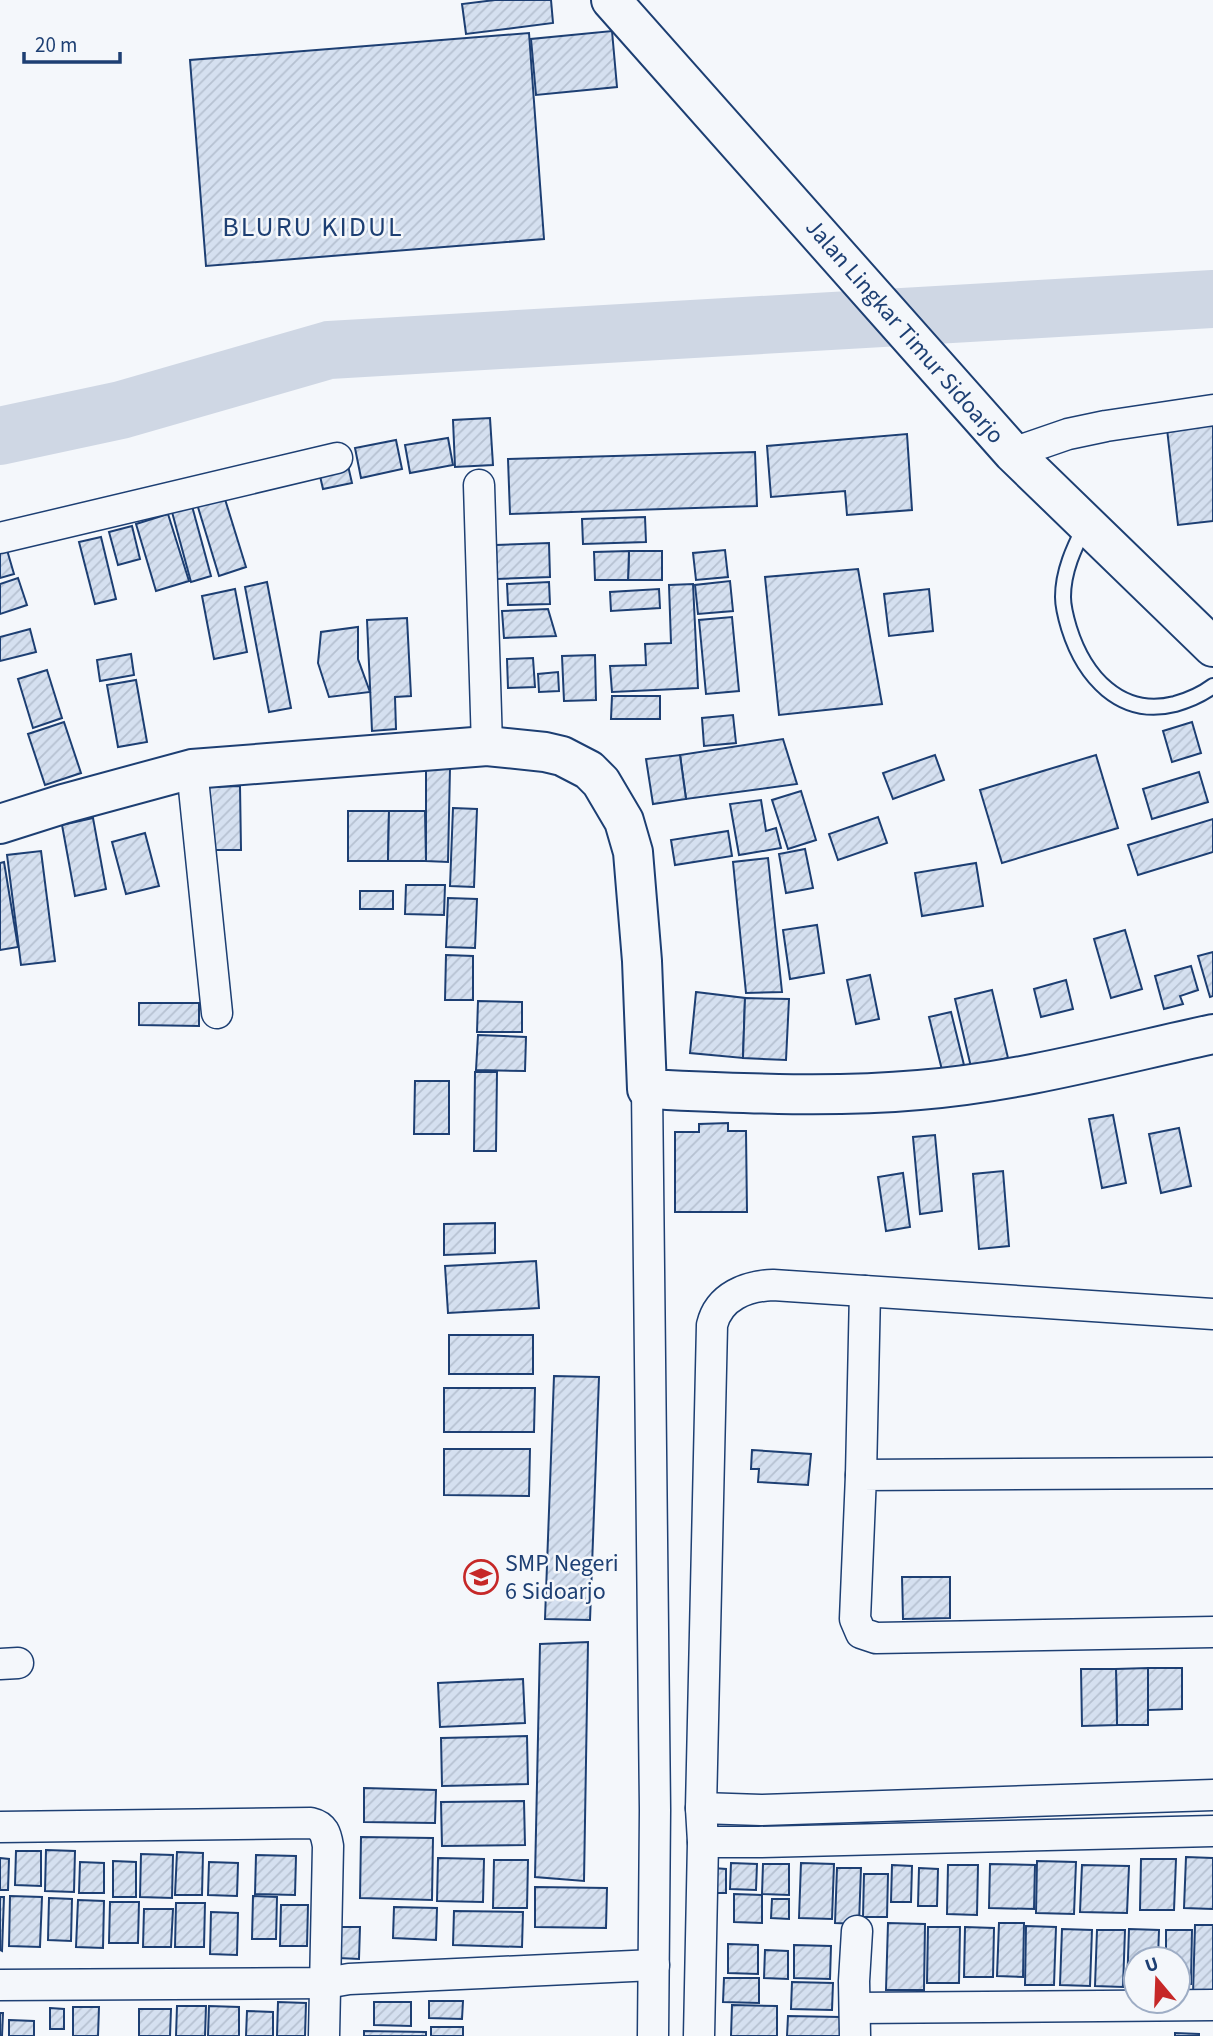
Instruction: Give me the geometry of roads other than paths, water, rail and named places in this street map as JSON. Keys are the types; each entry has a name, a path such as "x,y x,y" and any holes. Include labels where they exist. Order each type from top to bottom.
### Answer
{"street":[{"name":"Jalan Lingkar Timur Sidoarjo","path":"611,0 1002,440 1213,647"},
{"path":"1002,440 1068,434 1213,410"},
{"path":"0,538 337,458"},
{"path":"479,485 487,746"},
{"path":"2,815 192,769 487,746 545,752 577,763 601,782 624,821 633,852 642,961 647,1089 655,1810 653,2036"},
{"path":"192,769 216,1013"},
{"path":"647,1089 812,1096 920,1090 1006,1079 1213,1034"},
{"path":"699,2036 703,1842 701,1808 713,1320 736,1294 744,1289 773,1285 1213,1314"},
{"path":"864,1291 855,1619 857,1628 869,1636 890,1638 1213,1632"},
{"path":"861,1475 1213,1473"},
{"path":"701,1808 761,1810 1213,1796"},
{"path":"978,1804 978,1836"},
{"path":"759,1842 761,1810"},
{"path":"0,1828 311,1823 320,1826 328,1846 324,2036"},
{"path":"703,1842 1213,1831"},
{"path":"857,1931 855,2022 1213,2005"},
{"path":"0,1985 326,1983 349,1979 654,1965"}],"lane":[{"path":"1085,524 1066,570 1063,598 1065,616 1075,646 1088,668 1104,687 1126,702 1147,708 1188,700 1213,686"}],"waterway":[{"path":"0,436 121,410 329,350 1213,299"}],"place":[{"name":"SMP Negeri 6 Sidoarjo","path":"481,1577"}],"district":[{"name":"BLURU KIDUL","path":"313,226"}]}
